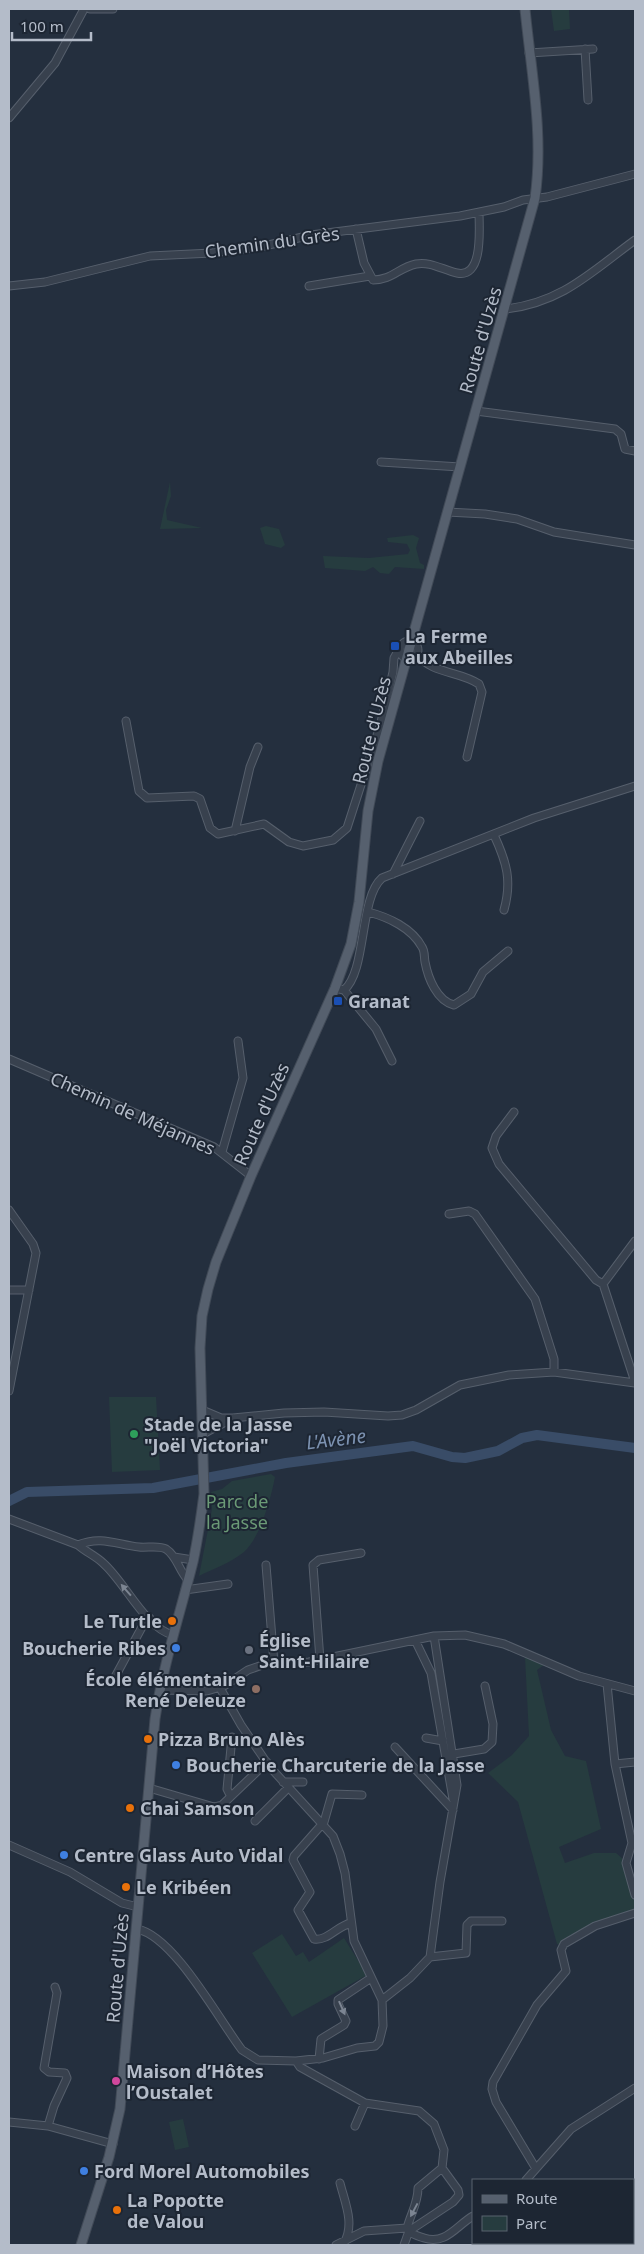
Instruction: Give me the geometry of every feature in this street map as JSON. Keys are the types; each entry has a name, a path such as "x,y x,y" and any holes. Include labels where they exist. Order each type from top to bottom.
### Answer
{"main road":[{"name":"Route d'Uzès","path":"81,2245 113,2144 120,2109 149,1788 160,1690 193,1560 204,1494 201,1329 208,1289 216,1262 251,1176 339,989 356,923 368,811 378,761 506,309 535,198 539,172 539,139 525,9"}],"street":[{"path":"9,118 55,63 84,9"},
{"path":"90,9 113,9"},
{"path":"584,49 588,100"},
{"path":"529,53 593,49"},
{"name":"Chemin du Grès","path":"9,286 45,282 150,256 250,248 311,236 479,212 635,174"},
{"path":"356,229 370,276 373,280 384,280 403,269 427,263 459,274 468,272 474,266 480,243 479,212"},
{"path":"506,309 567,291 635,240"},
{"path":"309,286 370,276"},
{"path":"476,412 615,429 621,434 625,449 635,451"},
{"path":"381,462 460,467"},
{"path":"447,512 485,514 517,519 554,532 635,544"},
{"path":"126,720 139,791 142,796 147,798 194,796 200,799 210,828 218,834 264,824 289,842 304,846 326,842 341,835 351,818 380,726 393,672 394,658 402,643 411,642 417,646 418,655 430,667 470,678 479,684 482,692 468,757"},
{"path":"398,651 406,658 418,655"},
{"path":"235,831 250,767 258,747"},
{"path":"392,1060 376,1029 339,989 349,985 353,975 371,895 376,883 393,874 534,818 635,786"},
{"path":"393,874 420,822"},
{"path":"494,835 508,874 509,891 504,910"},
{"path":"368,912 385,916 415,938 423,948 428,974 436,990 449,1003 454,1004 470,994 483,972 508,950"},
{"path":"222,1152 243,1078 238,1041"},
{"name":"Chemin de Méjannes","path":"9,1059 222,1152 251,1176"},
{"path":"202,1410 221,1418 284,1413 402,1415 416,1410 450,1389 474,1381 509,1374 554,1372 635,1383 603,1284 589,1273 499,1164 492,1148 496,1136 514,1112"},
{"path":"9,1210 35,1248 29,1290 12,1360 9,1391"},
{"path":"449,1214 469,1211 475,1214 529,1290 538,1307 554,1359 554,1372"},
{"path":"603,1284 635,1240"},
{"path":"9,1290 29,1290"},
{"path":"203,1434 233,1418"},
{"path":"9,1519 78,1544 104,1563 150,1618 165,1633 173,1635"},
{"path":"78,1544 118,1541 136,1547 163,1548 174,1557 188,1580"},
{"path":"320,1660 313,1565 318,1560 361,1553"},
{"path":"174,1557 193,1560"},
{"path":"266,1566 274,1663"},
{"path":"185,1590 228,1584"},
{"path":"115,1677 142,1627 150,1618"},
{"path":"160,1690 207,1691 220,1688 254,1667 274,1663 299,1663 320,1660 434,1636 465,1635 504,1644 579,1676 635,1691"},
{"path":"382,2000 410,1978 430,1957 457,1785 454,1754 434,1636"},
{"path":"415,1640 431,1674 454,1802"},
{"path":"607,1684 615,1764 633,1831 632,1843 626,1863 635,1895"},
{"path":"454,1754 484,1749 492,1742 492,1716 485,1686"},
{"path":"136,1929 150,1933 185,1969 242,2050 258,2060 296,2061 319,2059 357,2048 375,2046 379,2042 383,2026 382,2000 354,1941 350,1923 345,1873 340,1854 332,1836 267,1762 241,1725 220,1688"},
{"path":"230,1795 227,1789 232,1737"},
{"path":"426,1738 443,1740"},
{"path":"395,1747 453,1810"},
{"path":"149,1788 214,1807 222,1805 230,1795 267,1762"},
{"path":"615,1764 635,1762"},
{"path":"283,1782 303,1782"},
{"path":"255,1822 288,1788"},
{"path":"350,1923 342,1926 324,1939 314,1939 299,1914 299,1906 310,1892 294,1865 294,1856 322,1824 332,1794 362,1795"},
{"path":"9,1845 70,1872 122,1903 138,1907"},
{"path":"535,2167 496,2102 492,2089 493,2082 537,2005 566,1972 561,1950 564,1944 595,1926 635,1913"},
{"path":"430,1957 466,1953 467,1925 471,1921 502,1921"},
{"path":"319,2059 321,2039 344,2025 346,2021 338,2000 371,1978"},
{"path":"48,2126 54,2106 67,2078 65,2073 49,2072 44,2068 57,1993 55,1987"},
{"path":"296,2061 300,2067 365,2103 394,2109 419,2111 434,2124 444,2150 442,2168 458,2190 459,2195 453,2202 408,2229 364,2231 340,2244"},
{"path":"527,2179 535,2167 575,2125 635,2088"},
{"path":"356,2126 365,2103"},
{"path":"9,2122 48,2126 113,2144"},
{"path":"404,2245 418,2202 418,2188 442,2168"},
{"path":"340,2183 350,2222 348,2235 340,2244"},
{"path":"408,2229 427,2239 438,2240 448,2237 472,2217"}],"green space":[{"path":"551,9 569,9 570,29 554,31"},
{"path":"170,482 171,496 166,510 167,520 202,528 160,529"},
{"path":"266,526 279,529 285,545 281,548 265,544 260,528"},
{"path":"413,535 419,538 416,548 420,563 424,565 424,569 395,567 389,574 380,573 373,567 365,571 325,568 323,556 369,558 408,554 410,550 407,544 388,542 387,538"},
{"name":"Stade de la Jasse \"Joël Victoria\"","path":"109,1397 156,1397 160,1470 112,1472"},
{"name":"Parc de la Jasse","path":"271,1474 275,1477 271,1496 260,1528 250,1546 234,1559 199,1576 212,1509 211,1492 222,1489 232,1481"},
{"path":"525,1657 544,1665 537,1670 551,1730 565,1756 586,1761 601,1829 559,1847 565,1863 594,1853 616,1853 623,1859 635,1899 634,1911 575,1933 563,1946 557,1944 518,1802 488,1773 512,1755 529,1736"},
{"path":"282,1934 296,1956 303,1952 309,1962 344,1938 367,1975 292,2017 252,1953"},
{"path":"183,2119 189,2147 175,2150 169,2122"}],"waterway":[{"name":"L'Avène","path":"9,1501 27,1492 153,1488 286,1463 413,1446 452,1457 465,1458 498,1451 522,1438 537,1435 635,1448"}],"place":[{"name":"La Ferme aux Abeilles","path":"395,646"},
{"name":"Granat","path":"338,1001"},
{"name":"Stade de la Jasse \"Joël Victoria\"","path":"134,1434"},
{"name":"Le Turtle","path":"172,1621"},
{"name":"Boucherie Ribes","path":"176,1648"},
{"name":"Église Saint-Hilaire","path":"249,1650"},
{"name":"École élémentaire René Deleuze","path":"256,1689"},
{"name":"Pizza Bruno Alès","path":"148,1739"},
{"name":"Boucherie Charcuterie de la Jasse","path":"176,1765"},
{"name":"Chai Samson","path":"130,1808"},
{"name":"Centre Glass Auto Vidal","path":"64,1855"},
{"name":"Le Kribéen","path":"126,1887"},
{"name":"Maison d’Hôtes l’Oustalet","path":"116,2081"},
{"name":"Ford Morel Automobiles","path":"84,2171"},
{"name":"La Popotte de Valou","path":"117,2210"}]}
